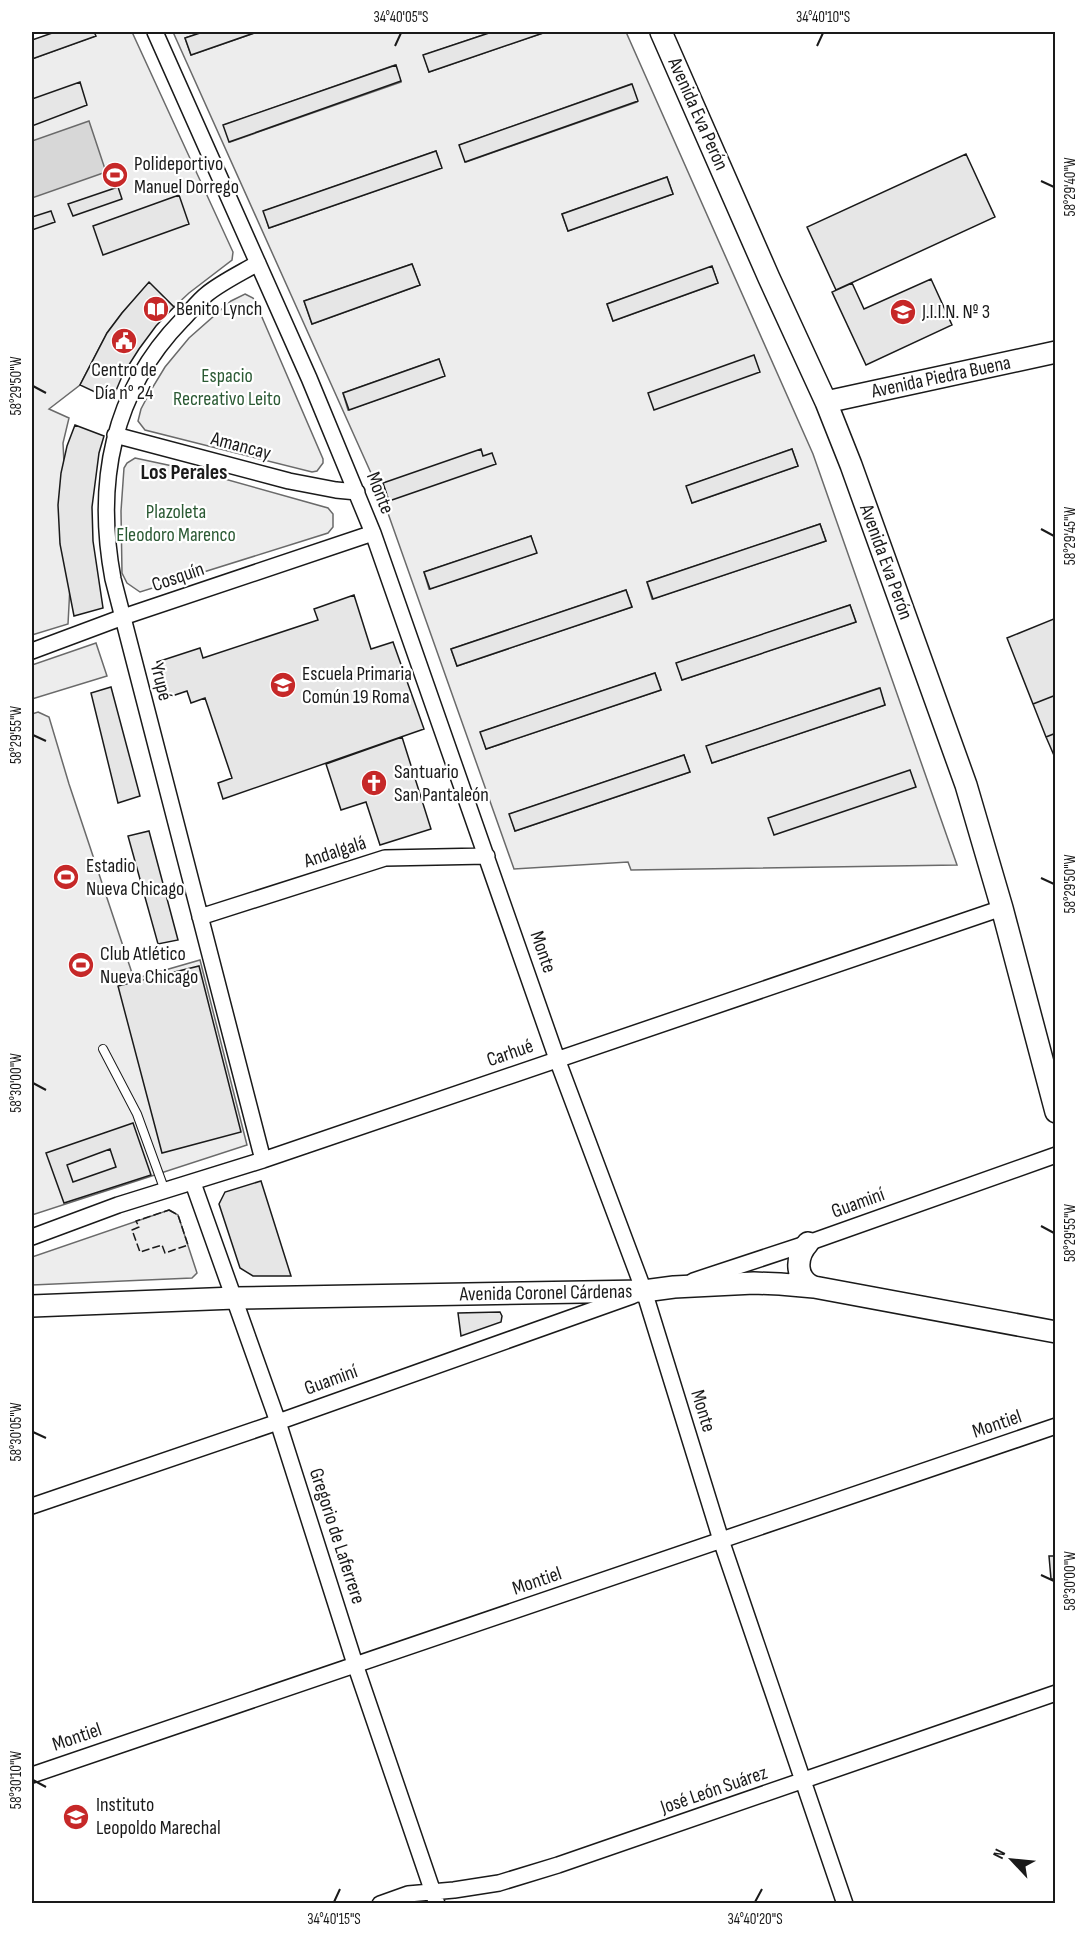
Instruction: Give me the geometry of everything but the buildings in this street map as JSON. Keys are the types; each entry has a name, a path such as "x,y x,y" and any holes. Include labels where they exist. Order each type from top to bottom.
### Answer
{"main road":[{"name":"Avenida Eva Perón","path":"661,32 826,402 851,465 966,785 1002,908 1049,1054 1056,1112"},
{"name":"Avenida Piedra Buena","path":"826,402 1056,352"},
{"path":"808,1243 802,1249 800,1273 806,1284 814,1287"},
{"name":"Avenida Coronel Cárdenas","path":"32,1306 235,1298 644,1291 674,1287 754,1283 814,1287 1056,1332"}],"street":[{"name":"Monte","path":"155,32 302,362 373,533 557,1059 644,1291 721,1540 845,1904"},
{"name":"Yrupé","path":"258,263 206,294 167,336 146,364 115,435 107,479 106,529 113,579 263,1160"},
{"name":"Amancay","path":"115,435 289,481 357,492"},
{"name":"Cosquín","path":"32,651 123,617 373,533"},
{"name":"Andalgalá","path":"200,917 385,858 487,856"},
{"name":"Carhué","path":"32,1237 118,1205 263,1160 1002,908"},
{"name":"Guaminí","path":"674,1287 808,1243 1056,1155"},
{"name":"Gregorio de Laferrere","path":"194,1183 278,1422 355,1664 436,1898"},
{"name":"Guaminí","path":"32,1506 278,1422 644,1291"},
{"name":"Montiel","path":"32,1775 1056,1425"},
{"name":"José León Suárez","path":"380,1904 408,1894 436,1898 454,1890 499,1883 528,1874 1056,1693"}],"lane":[{"path":"103,1049 137,1114 165,1191"}],"shaded area":[{"name":"Polideportivo Manuel Dorrego","path":"94,32 132,32 233,252 232,260 174,307 149,283 107,333 80,385 49,409 69,418 63,443 70,586 68,624 32,635 32,59 95,36"},
{"path":"173,32 203,32 185,38 191,55 257,32 492,32 424,55 429,72 546,32 626,32 813,454 957,865 631,870 628,862 514,869 384,502","holes":["395,65 401,82 230,142 224,125","631,84 637,102 466,162 460,145","436,151 441,168 269,228 264,211","667,177 673,194 568,231 562,214","412,264 420,285 312,324 304,301","712,267 718,283 613,321 607,304","439,359 444,376 348,410 343,393","792,449 798,466 692,503 687,486","820,524 826,541 652,599 647,582","531,536 536,553 429,589 424,572","626,590 632,607 457,666 451,649","850,605 856,622 682,680 677,663","655,673 661,690 486,749 481,732","879,688 885,705 712,763 707,746","684,755 690,772 515,831 510,814"]},
{"path":"89,121 106,172 32,198 32,141"},
{"name":"Espacio Recreativo Leito","path":"245,294 253,298 258,308 323,459 317,471 312,472 145,430 138,421 141,409 165,367 189,338 231,301"},
{"name":"Plazoleta Eleodoro Marenco","path":"135,458 196,471 328,508 333,514 333,527 328,533 140,592 127,583 122,573 121,511 124,468"},
{"path":"96,643 107,676 32,699 32,665"},
{"name":"Club Atlético Nueva Chicago","path":"38,712 49,717 134,979 200,960 247,1145 32,1215 32,714"},
{"path":"169,1210 178,1215 197,1273 192,1278 32,1285 32,1257"}],"fence":[{"path":"169,1210 178,1215 188,1245 165,1253 162,1245 140,1252 132,1230 139,1227 136,1221 169,1210"}],"place":[{"name":"Polideportivo Manuel Dorrego","path":"115,175"},
{"name":"Benito Lynch","path":"156,309"},
{"name":"J.I.I.N. Nº 3","path":"903,312"},
{"name":"Centro de Día n° 24","path":"124,341"},
{"name":"Escuela Primaria Común 19 Roma","path":"283,685"},
{"name":"Santuario San Pantaleón","path":"374,783"},
{"name":"Estadio Nueva Chicago","path":"66,877"},
{"name":"Club Atlético Nueva Chicago","path":"81,965"},
{"name":"Instituto Leopoldo Marechal","path":"76,1817"}],"district":[{"name":"Los Perales","path":"184,472"}]}
